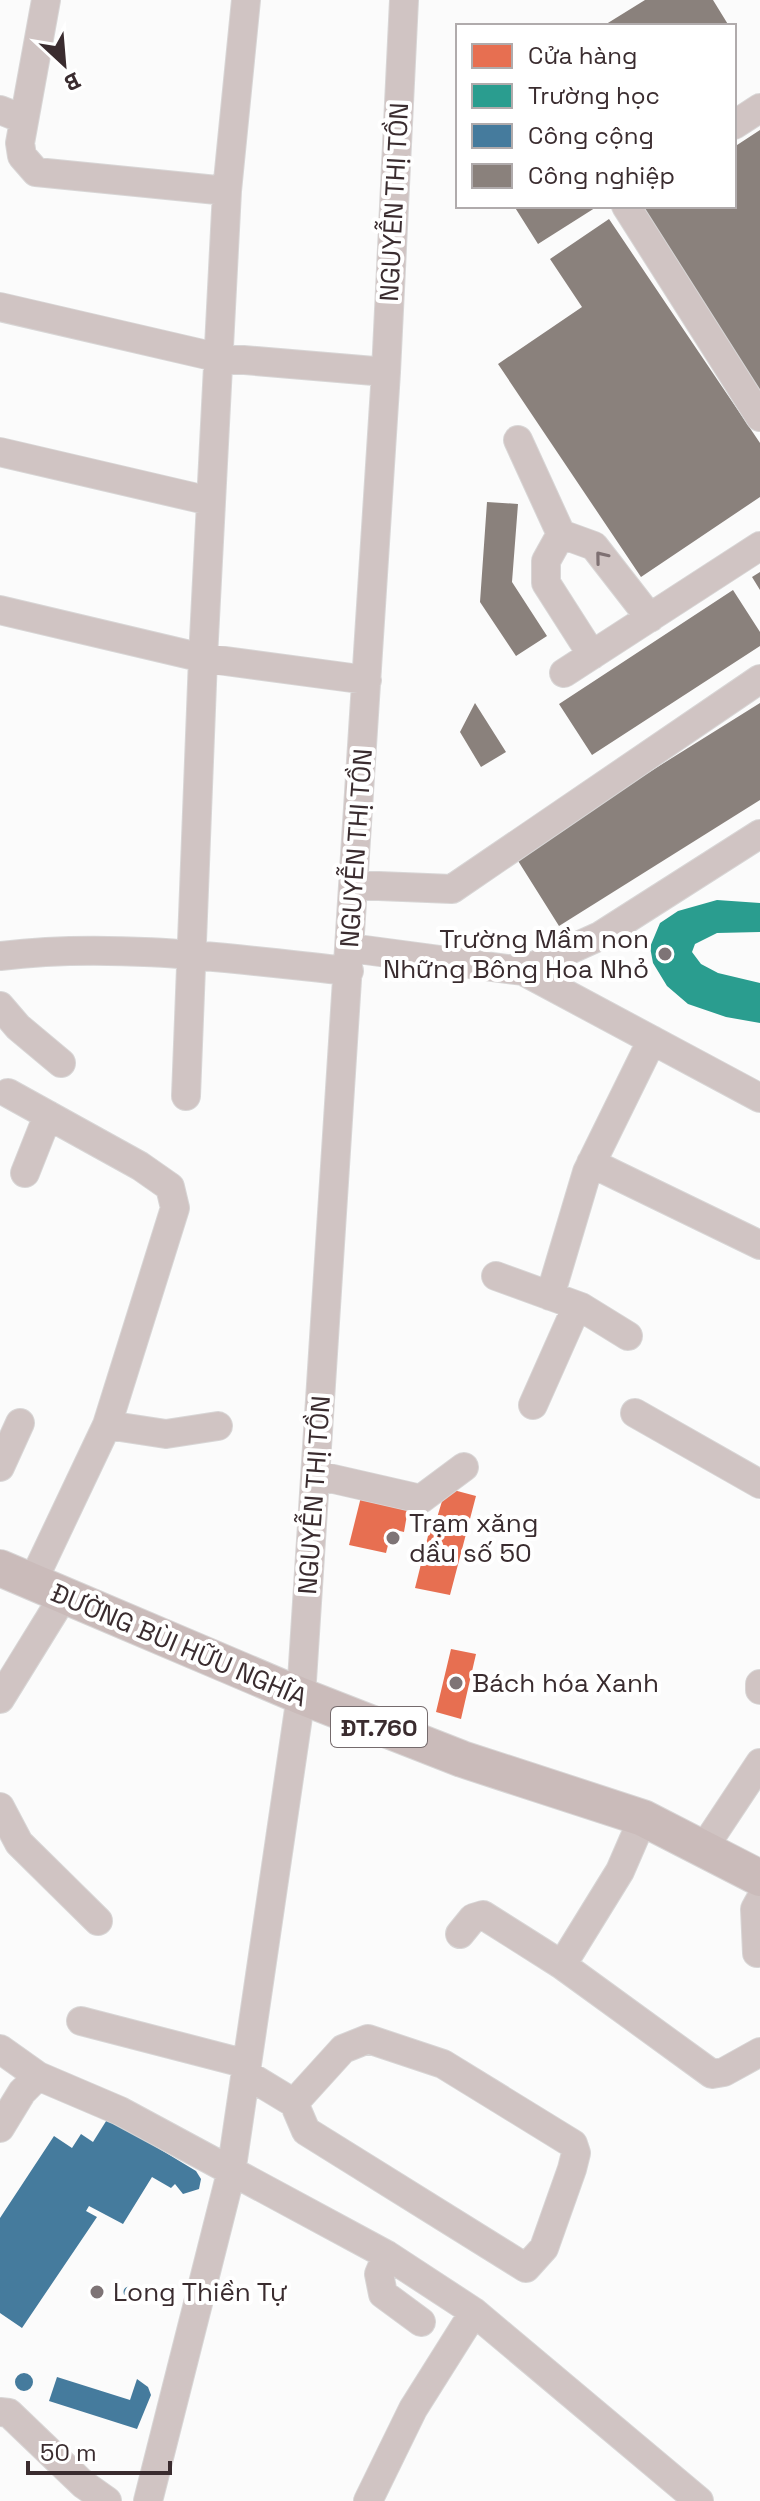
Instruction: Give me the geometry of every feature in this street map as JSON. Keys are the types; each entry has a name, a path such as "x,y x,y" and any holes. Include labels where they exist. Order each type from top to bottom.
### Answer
{"main road":[{"name":"ĐƯỜNG BÙI HỮU NGHĨA","path":"21,1582 462,1759 643,1818 760,1878"}],"street":[{"path":"46,0 12,114 22,156 36,172 227,191"},
{"path":"186,1096 210,501 227,191 246,0"},
{"name":"NGUYỄN THỊ TỒN","path":"148,2501 231,2173 301,1696 386,372 396,1"},
{"path":"736,124 760,108"},
{"path":"627,208 760,417"},
{"path":"0,307 220,358 386,372"},
{"path":"518,440 561,534 594,546 650,618"},
{"path":"0,452 210,501"},
{"path":"561,534 546,561 546,583 592,655"},
{"path":"564,673 760,546"},
{"path":"0,610 203,658 367,680"},
{"path":"354,885 452,889 760,679"},
{"path":"523,971 600,936 760,834"},
{"path":"0,956 63,952 190,954 523,971 760,1098"},
{"path":"0,1006 18,1027 61,1063"},
{"path":"533,1405 564,1301 591,1163 652,1040"},
{"path":"0,1699 21,1582 107,1425 175,1208 170,1187 8,1093"},
{"path":"25,1173 48,1115"},
{"path":"591,1163 760,1245"},
{"path":"496,1276 564,1301 628,1336"},
{"path":"635,1413 760,1484"},
{"path":"0,1467 20,1423"},
{"path":"107,1425 166,1434 218,1426"},
{"path":"316,1475 421,1499 464,1467"},
{"path":"703,1849 760,1763"},
{"path":"0,1807 19,1843 98,1921"},
{"path":"562,1965 620,1871 643,1818"},
{"path":"757,1953 755,1909 760,1900"},
{"path":"460,1934 473,1918 483,1915 562,1965 712,2074 718,2075 760,2052"},
{"path":"81,2021 246,2069 294,2103 306,2131 522,2275 544,2248 574,2161 573,2144 443,2064 368,2039 343,2049 294,2103"},
{"path":"0,2049 38,2076 96,2098 387,2255 474,2312 699,2501"},
{"path":"0,2128 22,2092 38,2076"},
{"path":"387,2255 379,2274 383,2294 421,2322"},
{"path":"368,2501 413,2409 474,2312"},
{"path":"0,2412 9,2413 83,2484 107,2501"}],"building: Cửa hàng":[{"path":"446,1488 476,1496 450,1595 415,1588 432,1520 436,1521"},
{"path":"362,1493 409,1503 404,1532 392,1529 386,1553 349,1545"},
{"name":"Bách hóa Xanh","path":"451,1649 476,1654 461,1719 436,1712"}],"building: Trường học":[{"path":"717,900 760,903 760,932 717,933 695,944 692,952 701,964 718,973 760,983 760,1023 726,1017 688,1004 667,986 653,963 650,947 660,923 678,911"}],"building: Công cộng":[{"path":"108,2118 196,2171 201,2179 199,2189 183,2194 175,2184 171,2188 152,2177 123,2224 89,2206 86,2211 97,2217 22,2328 0,2313 0,2218 54,2136 72,2148 81,2134 93,2142"},
{"path":"129,2286 135,2292 129,2298 123,2292"},
{"path":"20,2373 28,2373 33,2382 31,2389 20,2391 15,2386 15,2378"},
{"path":"57,2377 130,2400 137,2379 148,2387 151,2395 137,2429 49,2401"}],"building: Công nghiệp":[{"path":"645,0 713,0 728,24 606,24"},
{"path":"760,130 760,391 643,208 736,208 736,146"},
{"path":"515,208 595,208 538,244"},
{"path":"609,219 760,443 760,497 641,577 498,364 582,307 550,259"},
{"path":"487,502 518,504 512,582 547,636 516,656 480,602"},
{"path":"760,572 760,590 752,577"},
{"path":"733,590 760,632 760,646 592,755 559,704"},
{"path":"475,703 506,752 481,767 460,732"},
{"path":"760,703 760,800 559,926 515,856"}],"place":[{"name":"Trường Mầm non Những Bông Hoa Nhỏ","path":"665,954"},
{"name":"Trạm xăng dầu số 50","path":"393,1538"},
{"name":"Bách hóa Xanh","path":"456,1683"},
{"name":"Long Thiền Tự","path":"97,2292"}]}
